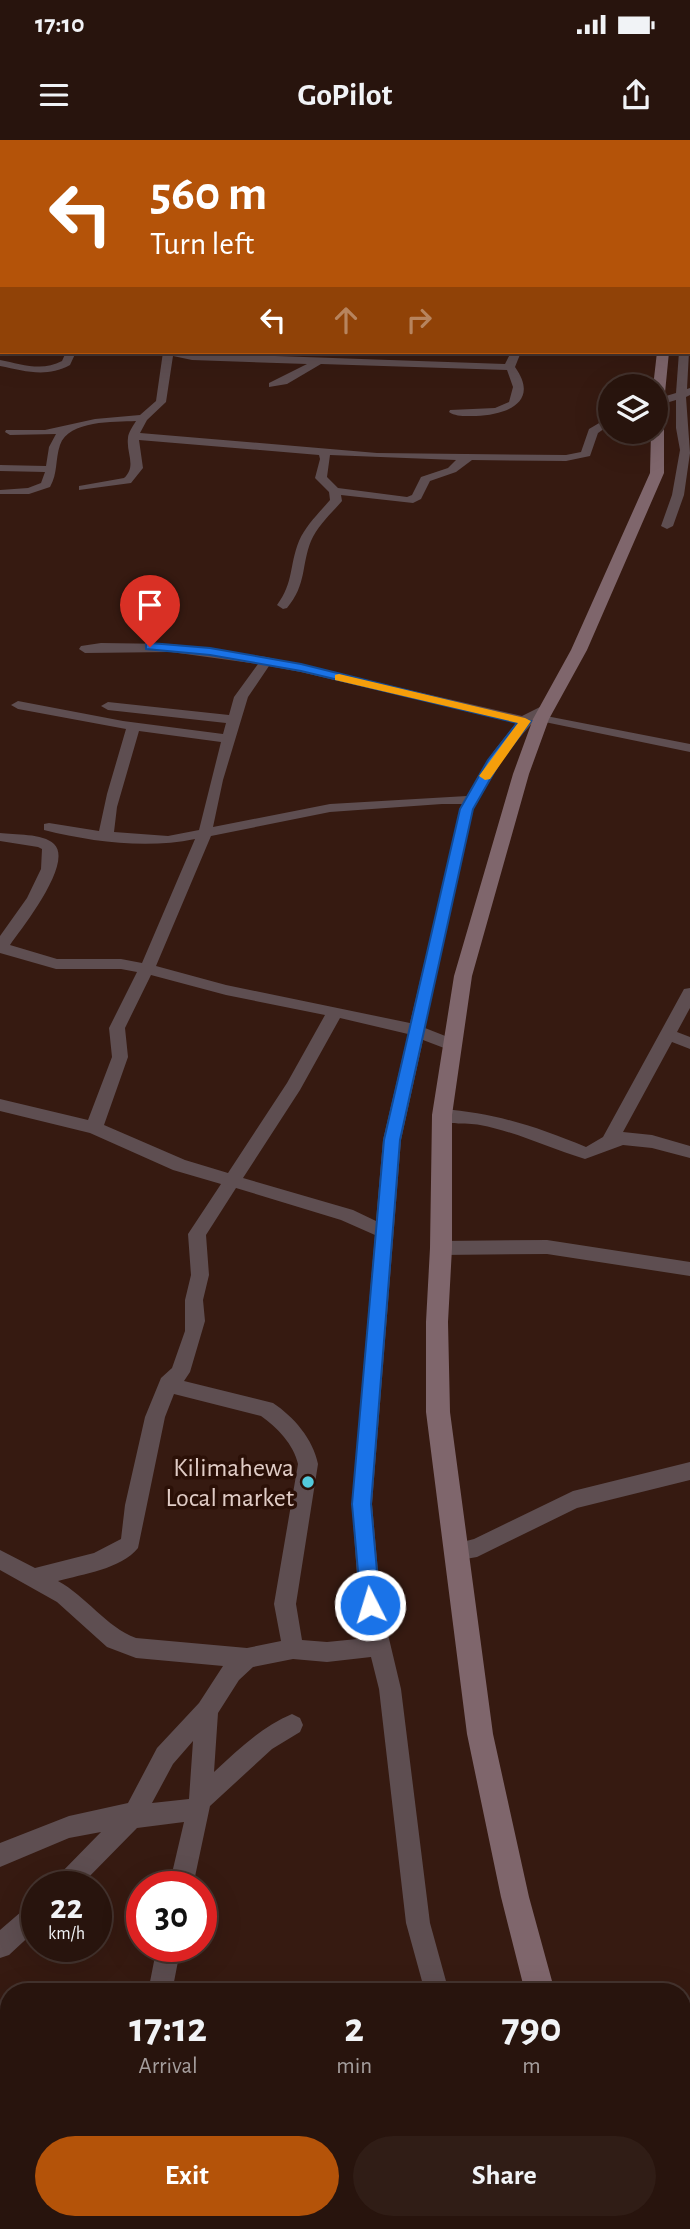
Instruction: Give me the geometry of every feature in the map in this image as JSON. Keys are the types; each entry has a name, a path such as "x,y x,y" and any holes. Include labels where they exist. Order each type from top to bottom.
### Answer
{"main road":[{"path":"660,374 663,354"},
{"path":"538,1983 515,1897 480,1734 454,1552 438,1412 437,1322 441,1248 442,1115 463,976 537,716 579,650 657,473 657,444"}],"street":[{"path":"0,363 27,369 53,369 66,363 70,354"},
{"path":"83,488 127,481 135,475 137,468 133,436 144,418 161,402 168,354"},
{"path":"178,354 192,357 317,362 348,357 510,367 516,373 519,390 518,398 514,402 492,412 454,412"},
{"path":"510,367 516,354"},
{"path":"667,526 677,497 685,450 681,428 686,376 684,354"},
{"path":"273,384 283,382 317,362"},
{"path":"668,399 685,393"},
{"path":"10,432 45,433 144,418"},
{"path":"4,492 42,488 49,481 57,439 71,428"},
{"path":"133,436 292,448 324,453 468,458 581,457 586,454 593,431 598,428"},
{"path":"324,453 326,459 321,478 335,491 409,501 417,497 425,479 452,470 468,458"},
{"path":"0,468 52,469"},
{"path":"283,605 297,587 303,549 319,517 336,501 335,491"},
{"path":"677,497 690,498"},
{"path":"85,649 171,648 266,661 690,748"},
{"path":"94,1128 120,1057 117,1028 147,969 205,833 241,697 266,661"},
{"path":"18,705 133,728 229,739"},
{"path":"108,706 234,720"},
{"path":"435,1983 418,1923 390,1689 370,1605 362,1504 392,1140 418,1031 454,855 466,809 471,800 495,760 537,716"},
{"path":"106,835 108,806 133,728"},
{"path":"49,827 83,834 168,840 330,808 471,800"},
{"path":"0,837 43,843 49,847 53,858 48,873 0,947 56,964 121,964 147,969 226,990 386,1021 452,1045"},
{"path":"442,1115 478,1118 522,1128 585,1153 595,1152 610,1141 638,1094 666,1034 690,993"},
{"path":"33,1578 97,1561 126,1548 131,1542 139,1485 155,1417 169,1384 180,1372 196,1321 194,1300 200,1275 197,1234 294,1086 335,1012"},
{"path":"666,1034 690,1042"},
{"path":"0,1105 94,1128 179,1165 347,1215 385,1233"},
{"path":"610,1141 636,1139 690,1152"},
{"path":"441,1248 547,1247 690,1269"},
{"path":"169,1384 214,1398 266,1409 278,1417 306,1450 307,1464 285,1604 293,1649"},
{"path":"454,1552 477,1548 573,1500 690,1471"},
{"path":"0,1559 64,1595 115,1640 136,1648 247,1658 293,1649 327,1652 380,1646"},
{"path":"79,1871 133,1815 165,1756 206,1710 231,1673 247,1658"},
{"path":"184,1871 199,1804 206,1710"},
{"path":"0,1855 69,1827 199,1804 264,1741 292,1725"},
{"path":"0,1946 21,1927"},
{"path":"162,1983 166,1962"}],"slow traffic":[{"path":"339,678 525,721 485,776"}],"place":[{"name":"Kilimahewa Local market","path":"308,1482"}],"route":[{"path":"150,647 186,649 266,661 525,721 495,760 466,809 392,1140 362,1504 370,1605"}]}
